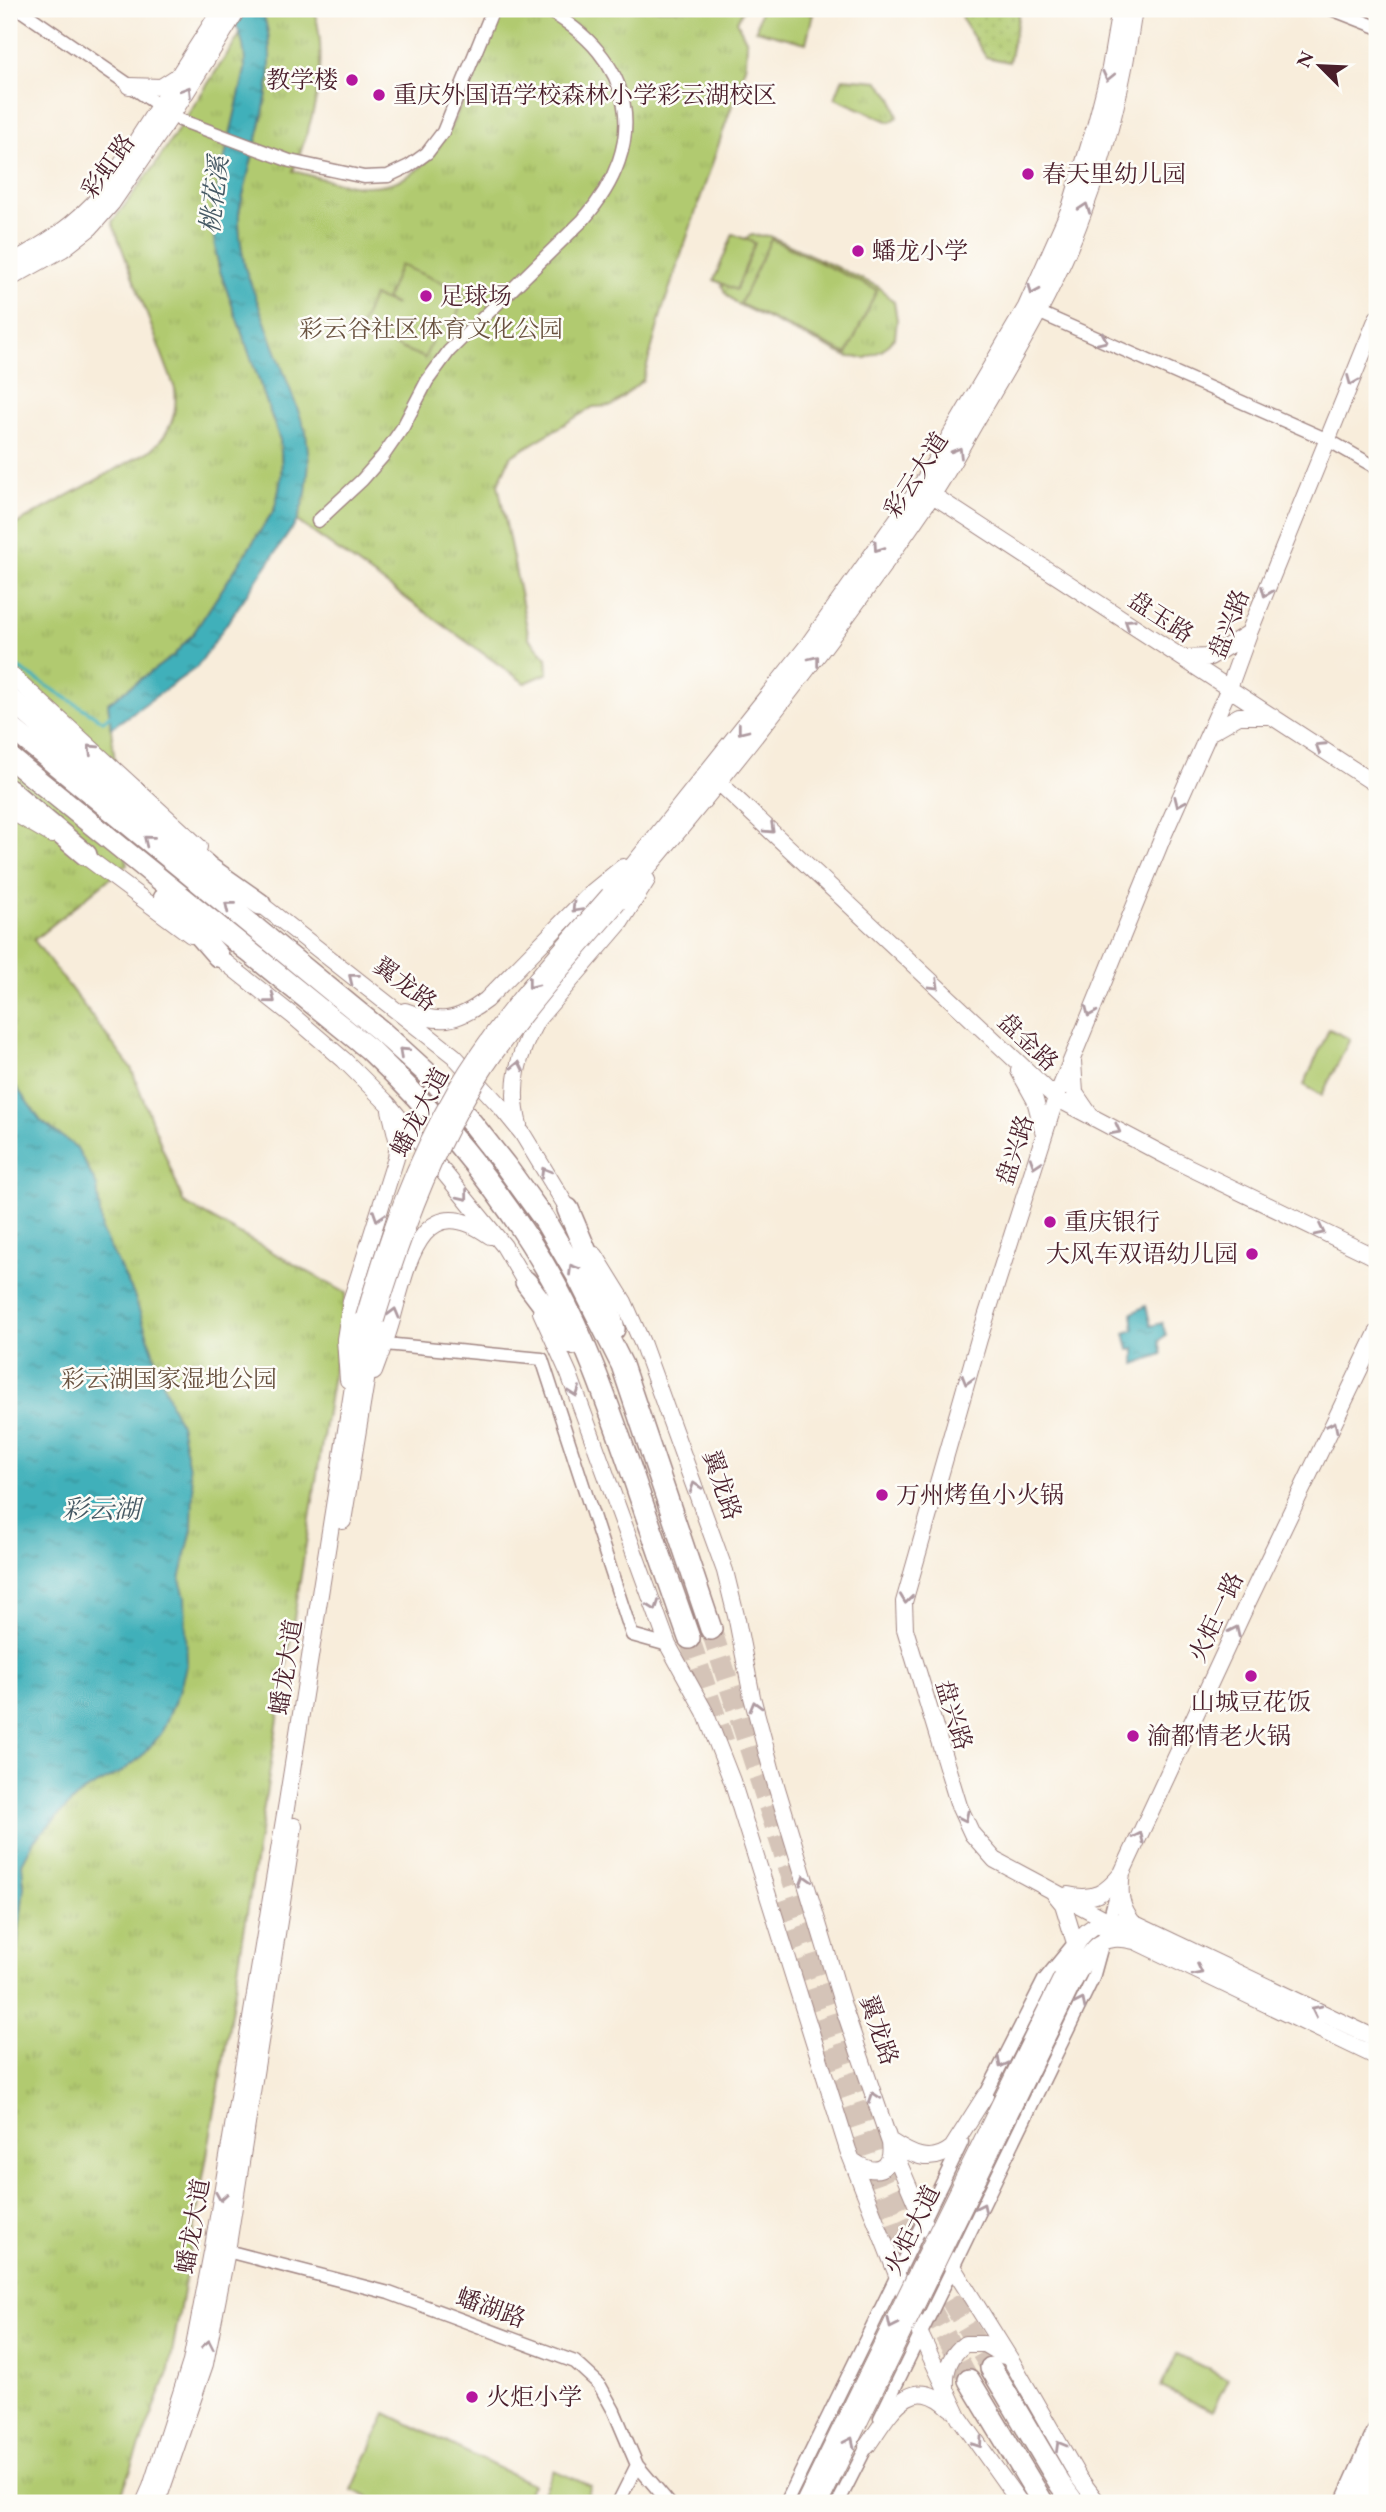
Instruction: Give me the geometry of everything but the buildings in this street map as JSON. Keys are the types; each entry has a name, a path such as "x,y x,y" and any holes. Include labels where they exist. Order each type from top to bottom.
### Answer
{"highway":[{"path":"9,698 139,807 208,871 260,904"},
{"path":"9,720 139,807"},
{"name":"翼龙路","path":"9,726 208,871 427,1073 505,1165 544,1219 578,1277 622,1365 711,1629"},
{"path":"9,757 181,905 218,956"},
{"path":"9,771 369,1049 453,1135 524,1232 556,1287 598,1377 689,1638"},
{"path":"9,790 86,855"},
{"path":"568,1209 611,1314 622,1365"},
{"path":"526,1282 598,1377"},
{"path":"991,2368 1074,2503"},
{"path":"969,2380 1034,2502"}],"main road":[{"path":"208,45 221,9"},
{"path":"208,45 238,9"},
{"name":"彩云大道","path":"926,491 1026,307 1070,208 1110,68 1120,9"},
{"name":"彩云大道","path":"613,899 646,848 714,778 824,650 1040,313 1083,215 1112,124 1126,68 1134,9"},
{"name":"彩虹路","path":"9,264 52,240 81,217 103,193 171,114 183,72 208,45"},
{"name":"彩虹路","path":"9,279 63,248 90,228 112,202 171,114 208,45"},
{"path":"129,86 161,86 183,72"},
{"name":"盘兴路","path":"1136,1942 1107,1920 995,1860 972,1834 959,1806 923,1692 905,1629 904,1602 979,1339 1056,1098 1164,834 1229,688 1377,318"},
{"name":"盘玉路","path":"926,491 1377,785"},
{"path":"1183,658 1210,657 1249,633"},
{"name":"翼龙路","path":"9,673 208,871"},
{"path":"1209,734 1239,716 1272,716"},
{"name":"彩云大道","path":"613,899 666,847 714,778"},
{"name":"盘金路","path":"714,778 1056,1098 1170,1158 1377,1258"},
{"path":"9,810 86,855 218,956 344,1060 388,1104 504,1246 526,1282 569,1374 668,1645 705,1712 732,1781 853,2161 922,2336 959,2417"},
{"path":"522,1133 514,1095 520,1056 528,1036 537,1020 620,923 666,847"},
{"path":"383,1002 433,1020 448,1020 473,1010 591,893 646,848"},
{"name":"蟠龙大道","path":"144,2503 191,2362 370,1318 388,1236 410,1181 457,1088 484,1047 542,972 613,899"},
{"name":"翼龙路","path":"260,904 454,1056 500,1106 522,1133 624,1302 643,1345 725,1571 752,1697 772,1772 844,2008 889,2140 923,2220 1012,2362 1079,2478 1098,2503"},
{"path":"1072,1055 1075,1093 1092,1117"},
{"path":"1013,1060 1035,1100 1044,1134"},
{"path":"356,1402 345,1353 347,1321 358,1277 397,1158 397,1136 388,1104"},
{"path":"356,1402 386,1344 411,1255 423,1234 443,1220 467,1222 504,1246"},
{"path":"1356,1248 1377,1252"},
{"name":"火炬一路","path":"1133,1923 1122,1905 1120,1896 1122,1873 1377,1333"},
{"name":"蟠龙大道","path":"157,2503 205,2364 227,2251 356,1402"},
{"path":"1052,1891 1091,1898 1110,1888 1122,1873"},
{"path":"1052,1891 1063,1904 1075,1943 1068,1979"},
{"path":"1075,1943 1107,1920 1133,1923 1377,2039"},
{"path":"1068,1979 1093,1948 1103,1941 1118,1938 1136,1942 1377,2057"},
{"name":"火炬大道","path":"804,2503 1068,1979"},
{"name":"火炬大道","path":"820,2503 1068,1979"},
{"path":"889,2140 916,2156 935,2157 944,2154 952,2148 985,2096"},
{"path":"853,2161 871,2171 884,2166 891,2151 889,2140"},
{"path":"946,2392 948,2366 957,2350 965,2344 984,2344 1012,2362"},
{"path":"867,2445 894,2408 912,2394 932,2394 959,2417 1034,2502"},
{"path":"1345,2503 1377,2432"},
{"path":"1361,2503 1377,2467"}],"street":[{"path":"19,9 171,114 290,162 364,177 388,176 416,162 427,153 443,132 493,9"},
{"path":"318,522 383,456 427,382 449,351 583,220 600,201 613,179 622,155 626,126 624,103 615,77 602,53 578,29 545,9"},
{"path":"1331,9 1377,27"},
{"path":"1040,313 1328,440 1377,468"},
{"path":"386,1344 542,1359 632,1635 668,1645"},
{"path":"838,2503 922,2336 1093,1978 1122,1873"},
{"path":"786,2503 923,2220 1044,1980 1075,1943"},
{"name":"蟠湖路","path":"227,2251 389,2293 575,2362 599,2384 614,2411 637,2465 669,2503"},
{"path":"618,2503 637,2465"}],"green space":[{"name":"彩云谷社区体育文化公园","path":"261,9 314,9 319,29 320,71 317,91 307,132 293,171 340,183 367,186 388,184 406,177 434,153 454,120 502,9 743,9 737,22 747,42 746,64 662,311 643,380 612,406 593,407 510,457 498,484 529,638 547,658 548,673 525,683 297,521 306,493 245,268 239,228 240,206 267,96 270,73 270,51"},
{"path":"761,9 791,9 813,14 806,43 756,30"},
{"path":"964,9 1020,9 1009,62 986,57 962,19"},
{"name":"彩云湖国家湿地公园","path":"241,33 245,49 245,70 214,205 212,227 219,268 280,440 282,467 279,491 274,510 193,634 173,656 108,703 127,864 34,940 131,1068 184,1203 346,1293 221,2076 169,2370 118,2503 9,2503 9,528 151,450 168,430 174,415 175,389 112,222 155,165"},
{"path":"843,78 878,81 892,97 898,117 890,122 835,98"},
{"path":"733,234 755,243 736,290 714,280"},
{"path":"752,235 770,236 879,287 894,302 897,320 895,337 883,350 866,358 848,357 737,304 725,293 719,278 737,242"},
{"path":"771,239 877,290 847,354 740,304"},
{"path":"400,265 466,292 452,327 439,322 425,358 359,331 373,296 396,305 386,300"},
{"path":"1329,1029 1350,1039 1322,1095 1304,1085"},
{"path":"1177,2354 1228,2379 1212,2411 1161,2387"},
{"path":"386,2413 532,2484 523,2503 381,2503 352,2490"},
{"path":"553,2470 591,2486 584,2503 538,2503"}],"water":[{"path":"227,9 261,9 267,30 270,73 267,96 240,206 240,241 245,268 306,432 309,462 306,493 297,521 197,667 111,728 108,703 173,656 193,634 274,510 280,483 280,440 219,268 215,244 214,205 245,70 241,38"},
{"name":"彩云湖","path":"9,1077 41,1121 77,1148 97,1186 102,1232 134,1295 170,1403 180,1424 193,1488 192,1529 180,1580 185,1597 187,1663 179,1691 161,1734 140,1758 120,1773 81,1793 34,1840 22,1863 24,1887 17,1951 9,1953"},
{"path":"1146,1306 1151,1326 1162,1323 1166,1335 1159,1341 1162,1354 1135,1364 1135,1348 1129,1349 1125,1333 1134,1330 1132,1313"}],"waterway":[{"path":"9,662 103,721 112,714"}],"tunnel":[{"path":"711,1629 889,2177 930,2265 991,2368"},
{"path":"689,1638 724,1742"},
{"path":"778,1902 890,2228 969,2380"}],"place":[{"name":"教学楼","path":"352,80"},
{"name":"重庆外国语学校森林小学彩云湖校区","path":"379,95"},
{"name":"春天里幼儿园","path":"1028,174"},
{"name":"蟠龙小学","path":"858,251"},
{"name":"足球场","path":"426,296"},
{"name":"重庆银行","path":"1050,1222"},
{"name":"大风车双语幼儿园","path":"1252,1254"},
{"name":"万州烤鱼小火锅","path":"882,1495"},
{"name":"山城豆花饭","path":"1251,1676"},
{"name":"渝都情老火锅","path":"1133,1736"},
{"name":"火炬小学","path":"472,2397"}],"water label":[{"name":"桃花溪","path":"214,195"}]}
